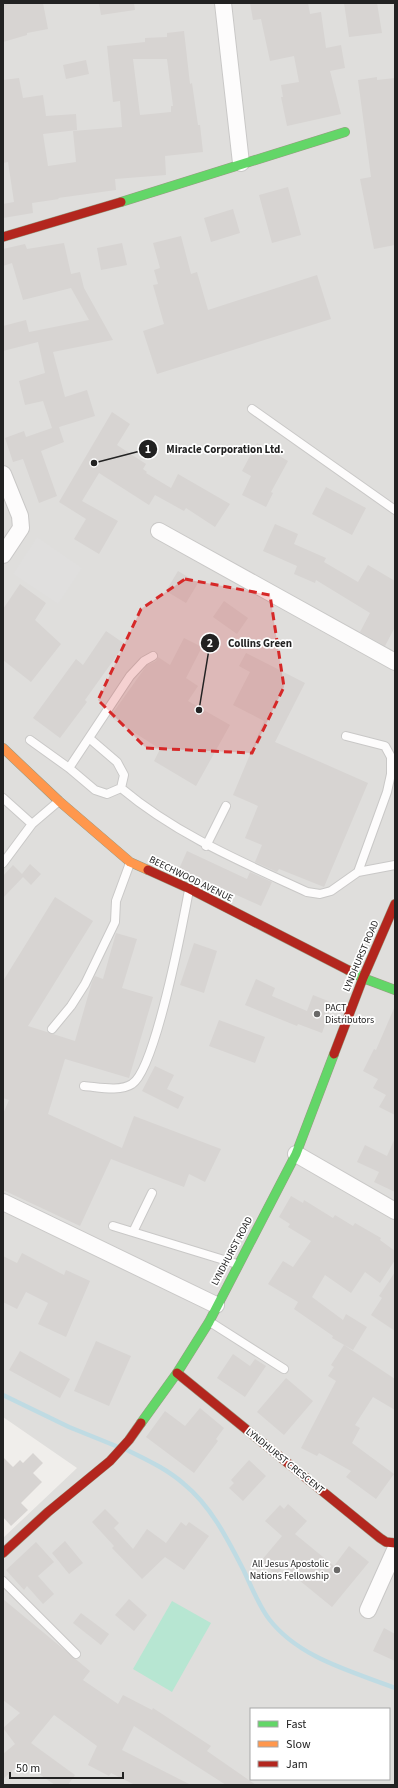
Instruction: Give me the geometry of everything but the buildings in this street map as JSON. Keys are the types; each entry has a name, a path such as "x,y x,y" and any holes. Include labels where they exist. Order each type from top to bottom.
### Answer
{"street":[{"path":"223,3 241,163"},
{"path":"3,237 113,206 241,163 344,132"},
{"path":"3,474 20,516 21,528 3,555"},
{"path":"159,531 395,662"},
{"name":"BEECHWOOD AVENUE","path":"3,748 59,801 130,862 190,890 363,978 395,990"},
{"name":"LYNDHURST ROAD","path":"3,1553 48,1512 110,1461 129,1440 177,1373 209,1322 216,1305 296,1154 363,978 395,904"},
{"path":"296,1154 395,1211"},
{"path":"3,1202 216,1305"},
{"name":"LYNDHURST CRESCENT","path":"177,1373 380,1538 386,1542 395,1543"},
{"path":"368,1610 395,1550"}],"lane":[{"path":"252,409 395,510"},
{"path":"69,768 130,676 144,662 153,656"},
{"path":"346,736 386,746 391,756 391,793 358,872"},
{"path":"89,738 117,762 124,775 121,788"},
{"path":"30,740 69,768 95,790 107,794 121,788"},
{"path":"121,788 142,806 206,846 307,892 320,894 331,891 358,872 395,865"},
{"path":"3,798 32,824"},
{"path":"3,863 32,824 59,801"},
{"path":"206,846 226,806"},
{"path":"52,1029 71,1006 86,984 115,922 116,901 130,862"},
{"path":"84,1086 120,1088 132,1084 139,1077 146,1064 169,987 190,890"},
{"path":"133,1232 152,1193"},
{"path":"113,1226 238,1264"},
{"path":"209,1322 284,1369"},
{"path":"3,1581 76,1654"}],"highlighted area":[{"path":"185,579 270,595 284,687 252,753 146,748 98,700 141,609"}],"shaded area":[{"path":"3,3 395,3 395,1785 3,1785 3,1538 77,1468 3,1417"},
{"path":"37,537 82,568 58,604 13,574"}],"green space":[{"path":"172,1601 211,1623 172,1692 133,1669"}],"waterway":[{"path":"3,1395 69,1427 116,1446"},
{"path":"127,1450 171,1474 194,1493 203,1503 225,1536 262,1608 269,1619 281,1632 295,1644 327,1662 395,1688"}],"traffic: fast":[{"path":"121,202 345,132"},
{"path":"348,970 363,978 395,990"},
{"path":"141,1423 177,1373 209,1322 296,1154 334,1054"}],"traffic: slow":[{"path":"3,748 59,801 130,862 148,870"}],"traffic: jam":[{"path":"3,237 121,202"},
{"path":"148,870 190,889 348,970"},
{"path":"334,1054 363,978 395,904"},
{"path":"177,1373 380,1538 386,1542 395,1543"},
{"path":"3,1553 48,1512 110,1461 129,1440 141,1423"}],"place":[{"name":"Miracle Corporation Ltd.","path":"94,463"},
{"name":"Collins Green","path":"199,710"},
{"name":"PACT Distributors","path":"317,1014"},
{"name":"All Jesus Apostolic Nations Fellowship","path":"337,1570"}]}
